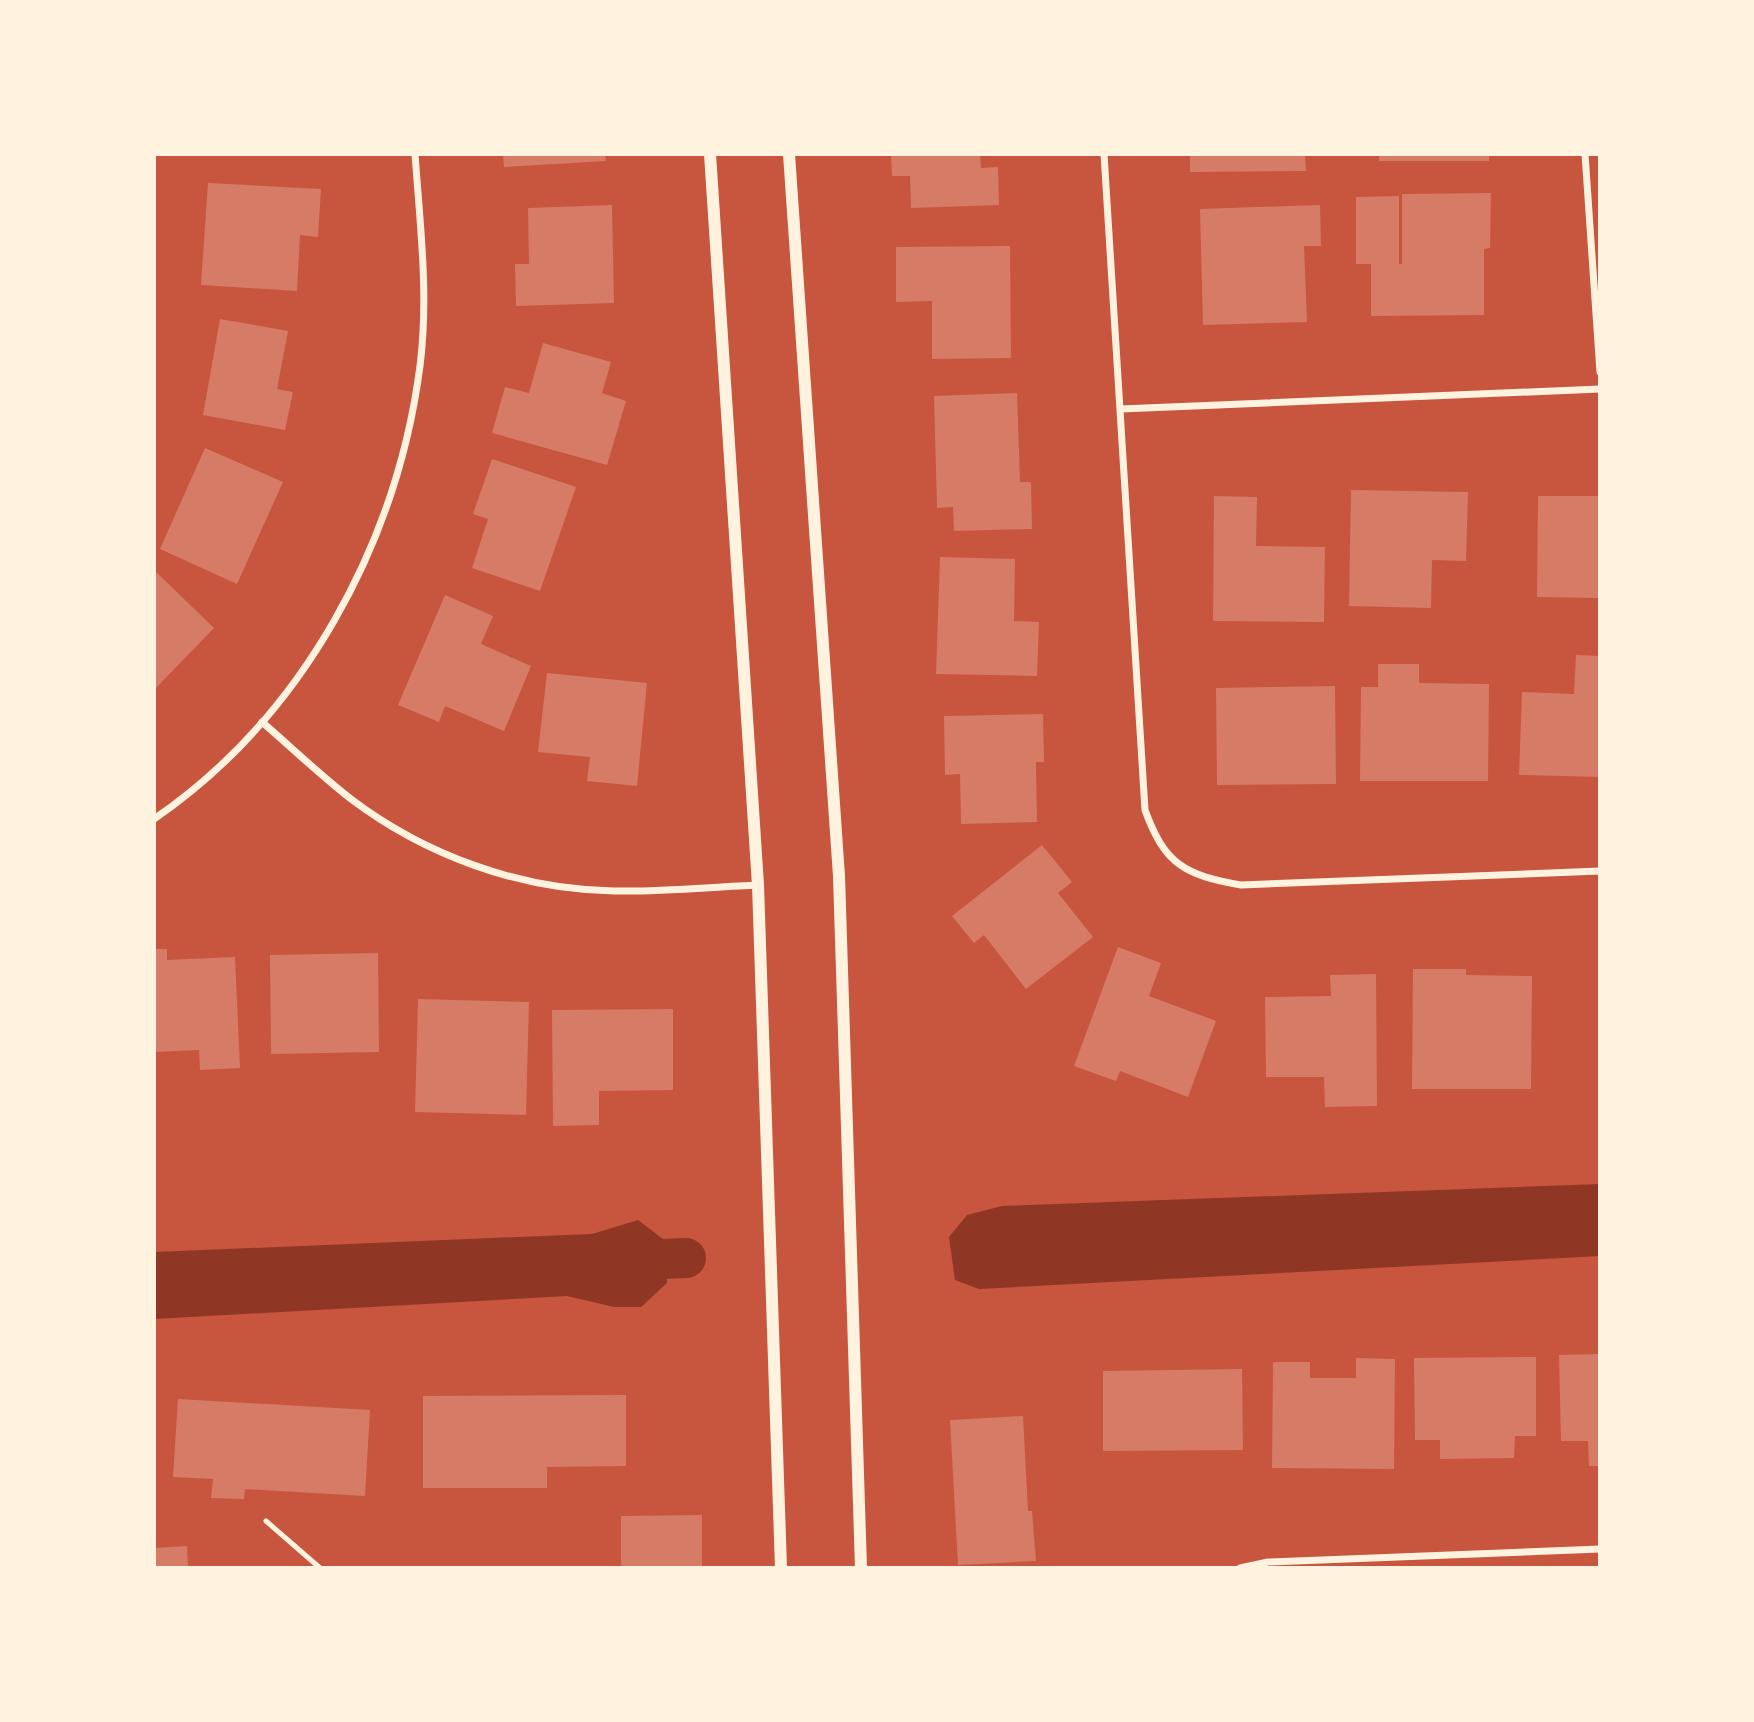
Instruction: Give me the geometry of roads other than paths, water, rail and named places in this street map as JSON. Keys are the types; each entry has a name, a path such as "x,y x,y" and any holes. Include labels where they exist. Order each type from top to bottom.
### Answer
{"street":[{"path":"154,819 231,755 262,722 314,654 344,606 379,529 405,448 420,364 424,279 415,154"},
{"path":"710,154 758,885 781,1568"},
{"path":"789,154 839,876 860,1568"},
{"path":"1104,154 1144,810 1154,837 1172,859 1195,876 1241,885 1600,871"},
{"path":"1585,154 1600,372"},
{"path":"1121,409 1600,389"},
{"path":"262,722 350,799 393,826 489,871 551,885 613,891 758,885"},
{"path":"1240,1568 1268,1562 1600,1549"}],"lane":[{"path":"266,1521 320,1568"}],"waterway":[{"path":"612,1261 686,1258"}]}
